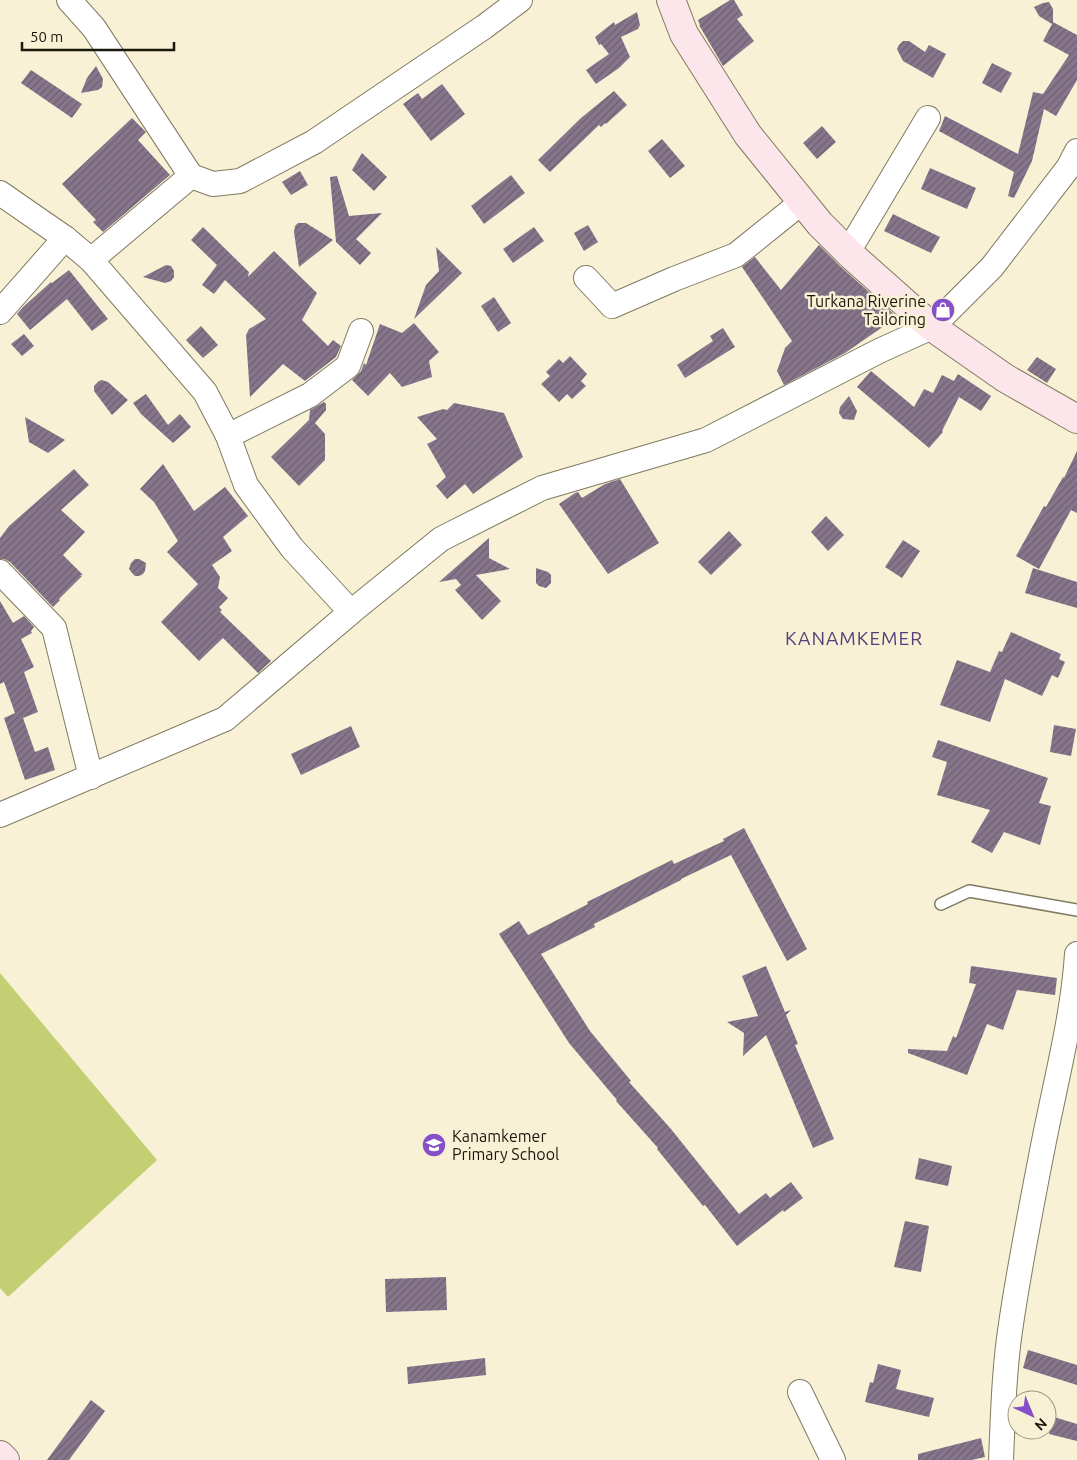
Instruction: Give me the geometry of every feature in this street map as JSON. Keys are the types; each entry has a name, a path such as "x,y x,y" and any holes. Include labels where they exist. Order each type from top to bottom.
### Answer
{"street":[{"path":"69,0 94,28 191,176 213,184 240,181 305,147 520,0"},
{"path":"671,0 684,34 748,136 820,224 848,252 932,327 1006,378 1077,419"},
{"path":"848,252 928,118"},
{"path":"0,815 225,719 351,612 441,539 542,488 706,440 871,355 932,327 992,267 1068,168 1077,151"},
{"path":"92,260 191,176"},
{"path":"0,193 65,238 92,260 205,392 228,436 246,485 292,548 351,612"},
{"path":"586,278 612,306 736,255 802,202"},
{"path":"0,312 65,238"},
{"path":"228,436 310,395 348,366 361,331"},
{"path":"0,572 54,628 91,777"},
{"path":"1001,1460 1002,1415 1010,1325 1071,1007 1076,978 1077,954"},
{"path":"800,1392 833,1460"},
{"path":"0,1455 5,1460"}],"lane":[{"path":"941,904 969,891 1077,910"}],"green space":[{"path":"0,973 157,1160 8,1297 0,1288"}],"building":[{"path":"730,0 734,0 743,15 737,19 754,41 723,66 699,25 698,20"},
{"path":"1049,2 1053,9 1053,22 1077,35 1077,80 1056,116 1044,109 1032,161 1014,198 1008,196 1014,172 939,131 945,116 1018,154 1033,92 1043,94 1069,55 1043,41 1052,24 1039,16 1034,7"},
{"path":"637,12 640,25 638,29 621,37 630,57 619,68 596,84 586,70 609,54 601,44 599,45 595,37 614,22 615,25"},
{"path":"903,41 909,41 925,52 929,45 946,54 933,78 903,61 897,49"},
{"path":"992,63 1012,73 1001,93 982,83"},
{"path":"96,66 103,79 102,87 98,90 81,93 87,78"},
{"path":"31,70 82,104 72,118 21,83"},
{"path":"442,84 465,114 431,141 403,104 418,93 422,99"},
{"path":"614,91 627,105 606,124 601,127 599,125 550,172 538,160 581,118"},
{"path":"132,118 146,132 138,140 170,175 103,232 93,222 96,220 62,184"},
{"path":"822,126 836,142 817,159 803,143"},
{"path":"662,139 685,166 670,178 648,151"},
{"path":"362,153 387,177 374,191 352,170"},
{"path":"930,168 976,188 967,209 921,189"},
{"path":"300,171 308,185 291,195 282,182"},
{"path":"511,175 525,193 484,224 471,206"},
{"path":"337,176 349,216 382,213 356,239 371,253 360,265 336,242 330,177"},
{"path":"893,214 940,237 931,253 884,231"},
{"path":"298,223 306,223 333,240 299,267 294,232 295,226"},
{"path":"588,225 598,242 584,251 574,233"},
{"path":"203,227 249,272 248,277 274,251 317,293 302,320 328,346 333,340 341,346 336,357 305,381 283,364 250,397 246,335 249,329 266,319 225,280 214,294 202,285 217,265 191,240"},
{"path":"534,227 544,241 513,263 503,249"},
{"path":"819,245 897,317 845,353 784,385 777,371 785,348 792,341 742,267 755,257 781,290"},
{"path":"436,247 462,273 414,319 426,285 439,271"},
{"path":"166,265 171,266 174,271 174,277 171,281 165,283 143,277"},
{"path":"69,270 108,319 92,331 67,299 30,330 17,314 51,282"},
{"path":"494,297 511,323 498,332 481,306"},
{"path":"414,323 439,352 429,361 432,377 402,387 390,373 368,396 352,380 361,371 364,363 366,365 380,324 402,333"},
{"path":"201,326 218,345 203,358 186,340"},
{"path":"723,328 735,347 685,378 677,365 713,341 710,336"},
{"path":"24,334 34,346 22,356 11,344"},
{"path":"570,356 587,374 581,381 586,386 572,399 567,394 559,402 541,384 550,376 546,372 559,359 563,363"},
{"path":"1037,357 1056,369 1047,383 1027,370"},
{"path":"871,371 914,407 924,389 933,393 942,375 954,381 958,374 991,396 981,411 959,397 943,432 929,448 857,387"},
{"path":"102,380 108,382 128,400 112,415 94,391 94,386"},
{"path":"146,394 168,425 180,414 191,427 173,443 141,414 133,403"},
{"path":"849,396 857,411 854,420 843,419 839,413 840,407"},
{"path":"324,402 326,410 315,423 325,434 325,460 299,486 271,457 309,420 310,410"},
{"path":"454,403 504,413 523,457 473,494 465,484 447,499 436,486 446,477 427,444 437,439 417,417 443,409 447,410"},
{"path":"25,417 65,440 48,453 29,442"},
{"path":"1077,451 1077,513 1071,510 1039,569 1016,556 1044,506 1046,507 1064,478"},
{"path":"163,464 194,511 225,487 248,516 223,537 232,551 212,565 220,577 218,588 228,598 219,607 222,610 220,612 271,661 258,673 223,638 199,661 161,622 198,584 167,552 178,541 154,502 140,489"},
{"path":"74,469 89,485 61,510 85,532 63,555 83,575 80,575 82,576 53,607 10,562 0,559 0,538 9,526"},
{"path":"620,479 659,543 608,574 559,504 575,493 578,492 582,498 605,484"},
{"path":"826,516 844,535 828,551 811,532"},
{"path":"729,531 742,545 711,575 698,562"},
{"path":"489,538 489,558 510,569 476,575 501,601 482,620 455,590 461,585 456,579 439,582"},
{"path":"903,540 920,551 902,578 885,567"},
{"path":"135,559 146,563 145,571 139,576 135,576 129,569"},
{"path":"536,568 551,575 551,583 546,588 536,583"},
{"path":"1033,568 1077,582 1077,608 1025,593"},
{"path":"0,601 13,623 24,616 34,627 31,631 32,633 21,639 34,667 24,672 38,712 23,718 35,752 48,747 55,770 25,780 4,718 15,713 4,682 0,684"},
{"path":"1011,632 1061,654 1059,659 1065,662 1058,678 1052,675 1042,696 1005,679 990,722 940,705 957,660 990,672 999,651 1002,652"},
{"path":"1054,725 1076,729 1071,756 1050,752"},
{"path":"351,726 360,747 301,775 291,754"},
{"path":"938,740 1048,778 1039,803 1051,806 1040,845 1004,832 992,853 971,842 990,810 937,795 947,762 932,757"},
{"path":"744,828 807,949 787,961 731,855 594,924 595,927 541,954 590,1031 631,1081 629,1082 671,1129 739,1214 766,1193 770,1198 791,1182 803,1198 784,1212 783,1210 737,1246 658,1148 616,1101 569,1043 499,934 519,921 528,935 588,904 587,902 672,860 674,864 724,841 723,839"},
{"path":"766,966 785,1012 791,1010 786,1015 798,1044 795,1045 834,1139 813,1148 766,1035 743,1056 744,1033 727,1022 758,1016 742,976"},
{"path":"971,966 1057,978 1055,995 1017,990 1003,1030 987,1024 967,1075 908,1053 908,1049 947,1051 953,1036 956,1038 976,984 969,983"},
{"path":"919,1158 952,1166 948,1186 915,1179"},
{"path":"905,1221 929,1226 921,1272 894,1267"},
{"path":"446,1277 447,1310 386,1312 385,1279"},
{"path":"1028,1350 1077,1365 1077,1385 1023,1368"},
{"path":"485,1358 486,1375 408,1384 407,1367"},
{"path":"878,1364 901,1370 896,1389 934,1398 929,1417 865,1402 870,1382 873,1383"},
{"path":"91,1400 105,1411 69,1460 47,1460"},
{"path":"1057,1418 1077,1424 1077,1441 1057,1436"},
{"path":"981,1438 985,1457 972,1460 918,1460 918,1454"}],"place":[{"name":"Turkana Riverine Tailoring","path":"943,310"},
{"name":"Kanamkemer Primary School","path":"434,1145"}],"district":[{"name":"KANAMKEMER","path":"854,638"}]}
